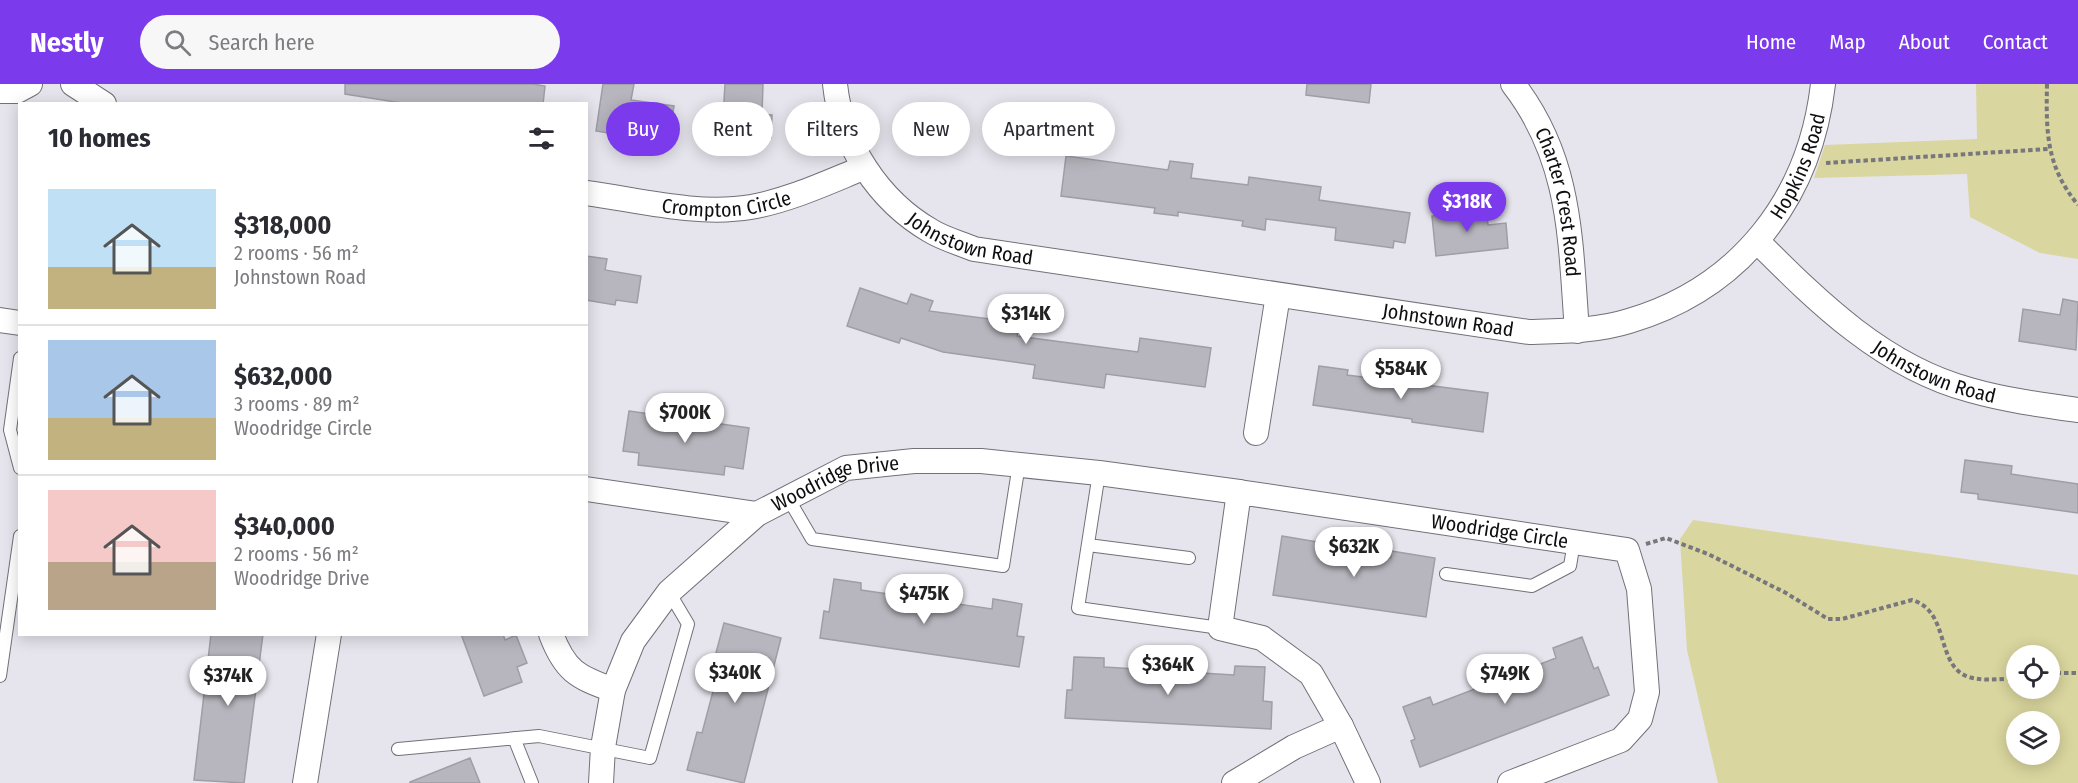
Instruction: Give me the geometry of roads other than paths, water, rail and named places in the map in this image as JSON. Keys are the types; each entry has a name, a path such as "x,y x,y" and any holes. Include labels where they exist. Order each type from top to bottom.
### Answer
{"street":[{"path":"0,91 17,91 30,84"},
{"path":"73,84 101,102"},
{"name":"Johnstown Road","path":"835,84 848,135 863,168 905,213 932,232 974,249 1529,332 1577,331 1628,322 1671,306 1713,281 1758,242 1837,317 1876,347 1920,371 1968,390 2078,410"},
{"name":"Charter Crest Road","path":"1513,84 1539,121 1549,141 1568,212 1577,331"},
{"name":"Hopkins Road","path":"1758,242 1778,213 1804,163 1820,112 1823,84"},
{"name":"Crompton Circle","path":"588,193 702,209 749,207 794,197 863,168"},
{"path":"1257,433 1278,294"},
{"path":"0,320 18,323"},
{"name":"Woodridge Drive","path":"601,783 603,747 614,690 633,641 669,592 757,514 846,468 914,460 981,461 1099,473 1239,492"},
{"path":"588,489 757,514"},
{"path":"1239,492 1220,628 1262,638 1311,674 1341,726 1368,783"},
{"name":"Woodridge Circle","path":"1239,492 1627,550 1639,589 1647,692 1640,718 1621,740 1510,783"},
{"path":"305,783 329,636"},
{"path":"552,636 560,659 574,672 614,690"},
{"path":"1234,783 1294,747 1341,726"}],"lane":[{"path":"18,368 5,433 18,463"},
{"path":"788,498 812,539 1003,566 1019,464"},
{"path":"1099,473 1078,608 1220,628"},
{"path":"1446,574 1532,586 1570,566 1574,542"},
{"path":"1088,545 1189,558"},
{"path":"0,676 18,550"},
{"path":"398,749 539,736 650,758 688,624 669,592"},
{"path":"514,738 532,783"}]}
